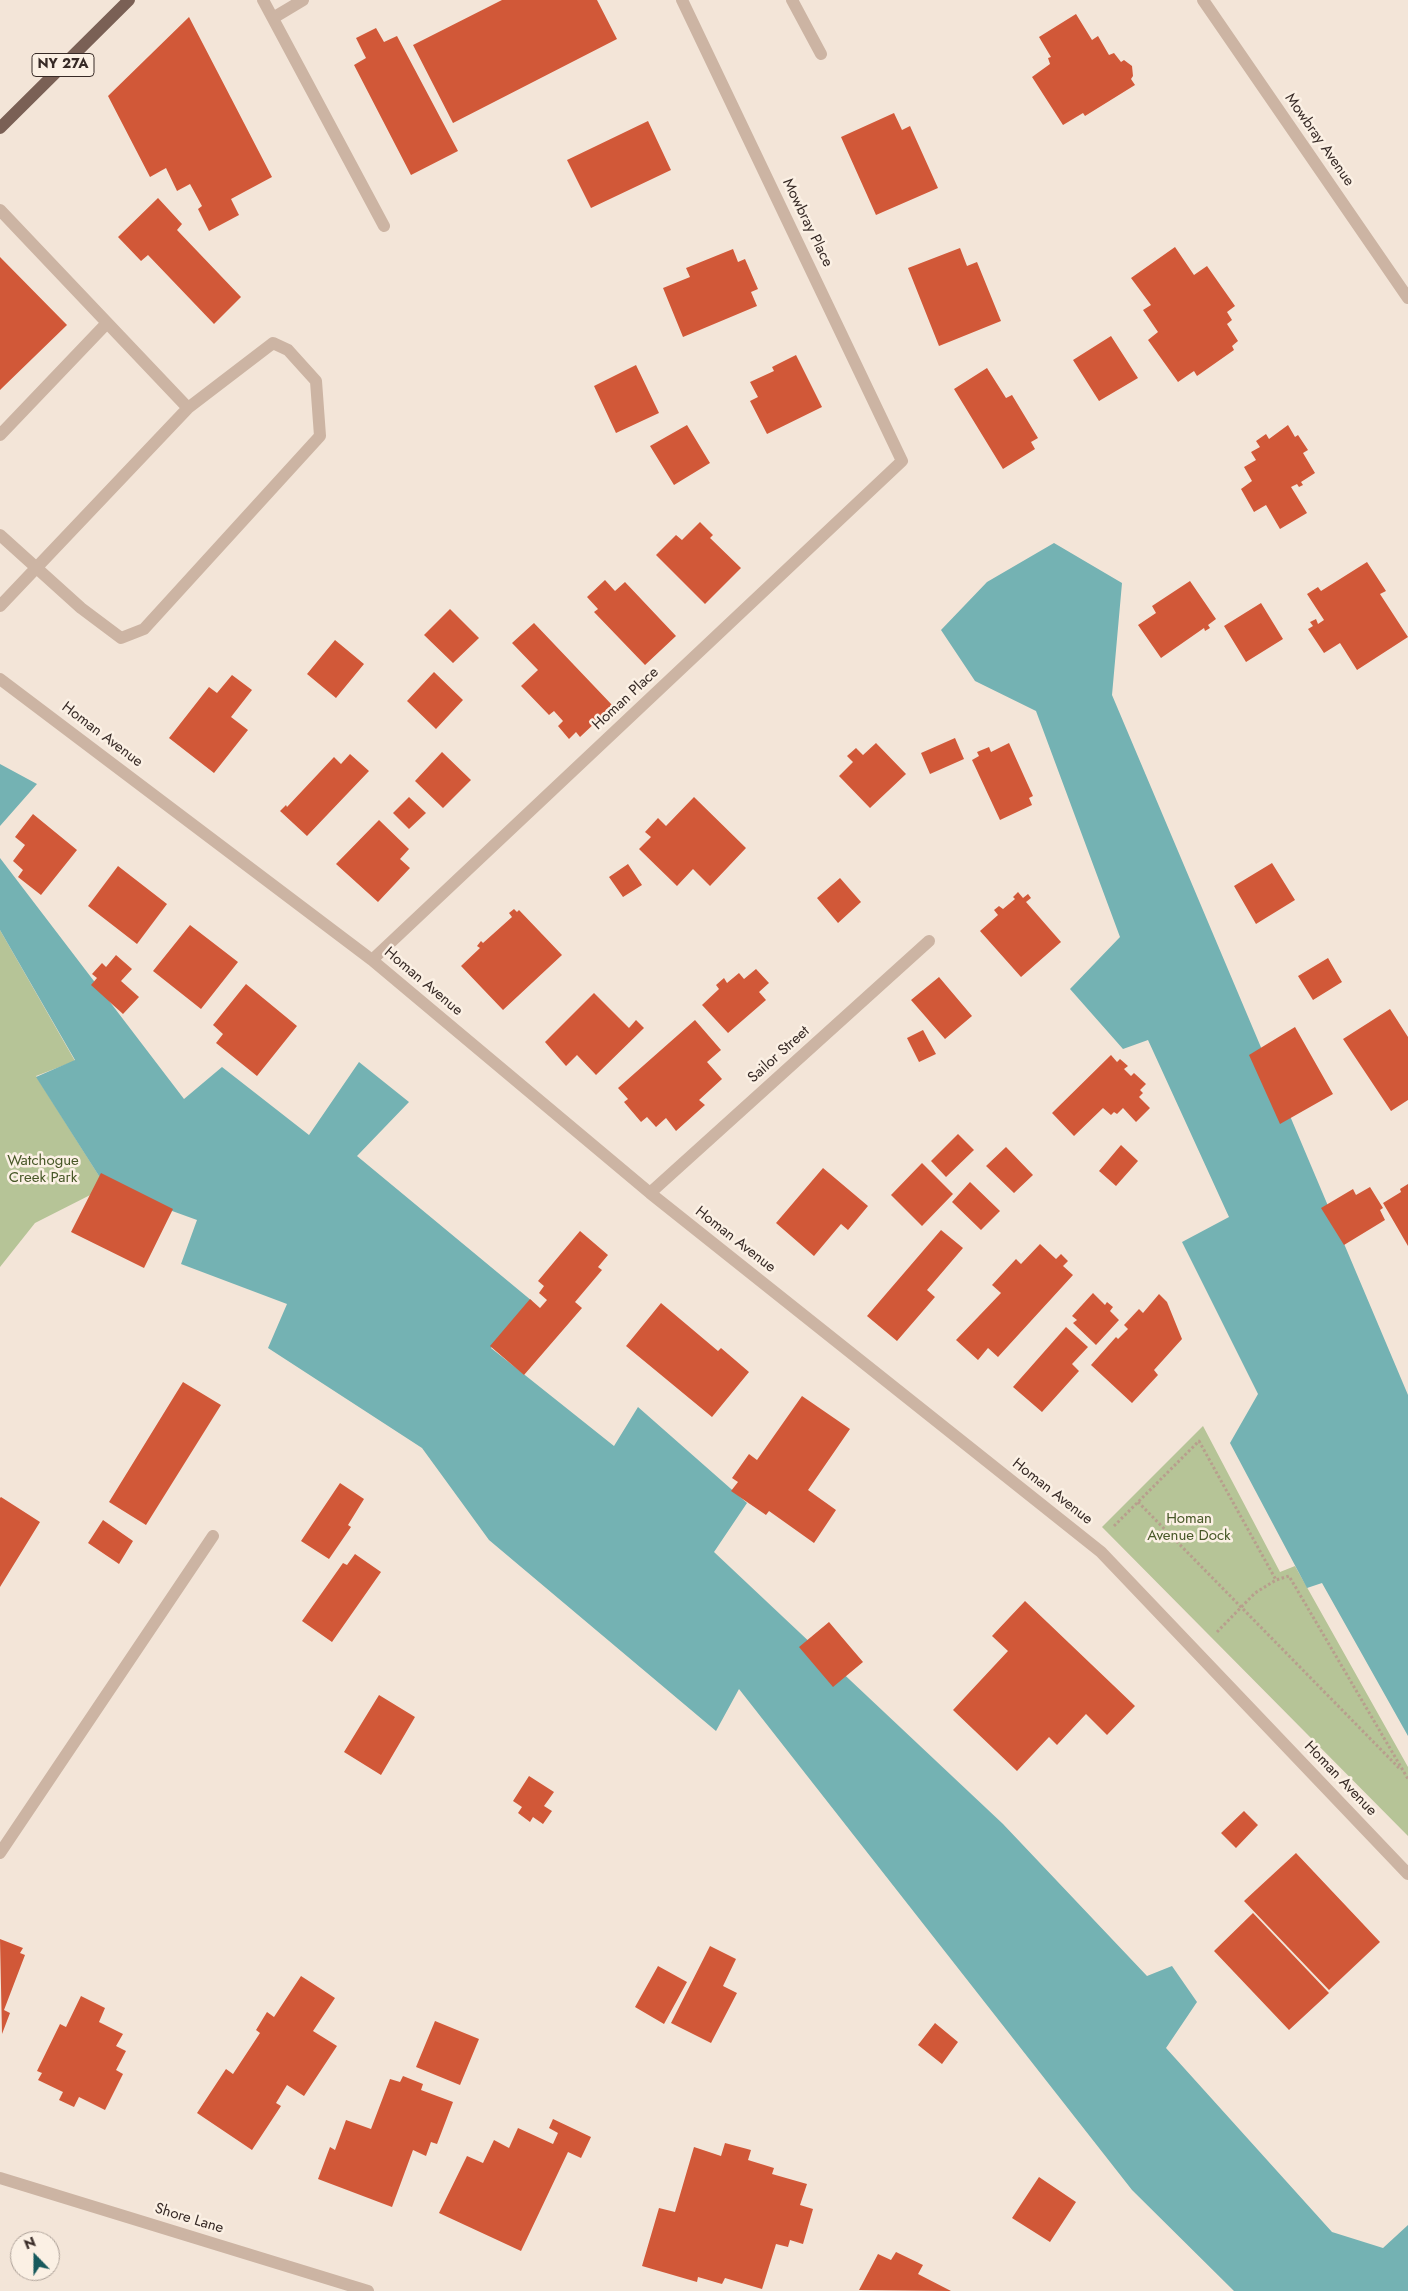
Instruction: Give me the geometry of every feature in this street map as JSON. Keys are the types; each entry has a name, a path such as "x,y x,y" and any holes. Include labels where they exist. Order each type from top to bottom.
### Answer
{"main road":[{"name":"NY 27A","path":"0,128 127,1"}],"street":[{"path":"263,0 384,226"},
{"path":"273,18 303,0"},
{"name":"Mowbray Place","path":"682,0 902,461"},
{"path":"792,0 821,54"},
{"name":"Mowbray Avenue","path":"1203,0 1408,298"},
{"path":"0,210 188,408"},
{"path":"0,435 107,323"},
{"path":"0,535 35,569 121,638 144,629 320,436 316,381 288,350 273,343 188,408 35,569 0,606"},
{"name":"Homan Place","path":"372,960 902,461"},
{"name":"Homan Avenue","path":"0,679 372,960 650,1193 1094,1546 1408,1874"},
{"name":"Sailor Street","path":"650,1193 929,941"},
{"path":"0,1852 213,1536"},
{"name":"Shore Lane","path":"0,2178 368,2291"}],"path":[{"path":"1094,1546 1199,1441 1276,1580"},
{"path":"1138,1502 1405,1774"},
{"path":"1197,1652 1255,1593 1276,1580 1289,1576 1408,1779"}],"green space":[{"name":"Watchogue Creek Park","path":"0,930 75,1061 36,1076 106,1187 35,1223 0,1267"},
{"name":"Homan Avenue Dock","path":"1203,1426 1280,1572 1295,1566 1408,1767 1408,1836 1102,1527"}],"water":[{"path":"1054,543 1122,583 1112,695 1408,1395 1408,1736 1322,1583 1307,1588 1230,1443 1258,1394 1182,1242 1229,1217 1148,1040 1123,1049 1070,989 1120,937 1036,711 975,681 941,630 987,582"},
{"path":"0,764 37,784 0,826"},
{"path":"0,858 184,1099 222,1067 309,1135 359,1062 409,1102 357,1156 532,1301 491,1348 614,1446 638,1407 747,1503 714,1552 1003,1824 1147,1976 1172,1966 1197,2002 1166,2048 1332,2232 1383,2248 1408,2225 1408,2291 1234,2291 1132,2190 739,1689 716,1731 489,1540 422,1448 268,1348 287,1304 181,1264 197,1220 106,1187 36,1077 75,1060 0,930"}],"building":[{"path":"502,0 597,0 617,39 453,123 413,45"},
{"path":"1076,14 1092,40 1098,36 1109,55 1114,53 1121,62 1124,60 1132,66 1133,76 1131,79 1135,85 1085,116 1083,113 1063,125 1032,77 1050,64 1048,58 1051,57 1039,37"},
{"path":"189,17 272,177 231,199 239,215 209,231 198,209 202,206 190,184 177,191 166,168 150,177 108,96"},
{"path":"376,28 384,42 397,36 458,151 411,175 354,65 366,58 356,38"},
{"path":"894,113 902,130 910,126 938,188 876,215 841,137"},
{"path":"648,121 671,170 591,208 567,160"},
{"path":"158,198 182,224 177,230 241,297 214,324 148,255 141,261 118,237"},
{"path":"1175,247 1194,275 1207,266 1235,306 1227,312 1232,320 1227,324 1238,341 1232,346 1234,350 1197,376 1194,371 1178,382 1148,340 1158,332 1143,310 1151,305 1131,278"},
{"path":"960,248 967,266 977,262 1001,321 939,346 908,268"},
{"path":"733,249 738,262 745,259 758,289 751,292 757,306 683,337 663,288 690,277 686,268"},
{"path":"0,257 67,325 0,390"},
{"path":"1111,336 1138,378 1099,401 1073,360"},
{"path":"796,355 822,407 767,434 750,401 758,397 750,382 774,371 772,367"},
{"path":"636,365 659,413 616,433 594,386"},
{"path":"987,368 1006,398 1012,395 1038,438 1031,442 1035,449 1003,469 954,389"},
{"path":"687,425 710,463 674,485 650,446"},
{"path":"1288,425 1295,437 1298,435 1308,450 1303,453 1315,473 1301,482 1303,485 1299,487 1297,484 1291,487 1307,513 1280,529 1266,505 1254,512 1241,489 1252,481 1244,467 1256,460 1251,452 1260,447 1256,441 1266,434 1269,439"},
{"path":"700,522 713,535 710,538 741,568 705,604 656,555 676,535 682,540"},
{"path":"1367,562 1386,591 1380,594 1408,637 1357,670 1340,643 1324,653 1308,629 1313,626 1310,622 1316,619 1318,624 1324,620 1307,594 1318,587 1321,591"},
{"path":"605,580 615,591 625,582 676,636 645,665 594,612 598,609 587,597"},
{"path":"1190,581 1216,619 1208,625 1210,628 1205,631 1204,628 1161,658 1138,625 1156,613 1152,606"},
{"path":"1261,603 1283,639 1246,662 1224,626"},
{"path":"450,609 479,638 453,663 424,635"},
{"path":"534,623 613,706 580,737 576,732 569,739 558,726 563,721 554,711 549,715 521,686 538,670 512,643"},
{"path":"335,640 364,664 336,698 307,674"},
{"path":"434,672 463,700 436,729 407,701"},
{"path":"232,675 252,690 231,717 248,730 214,773 169,738 209,687 217,693"},
{"path":"955,738 964,759 930,774 921,753"},
{"path":"876,743 906,774 870,808 839,776 853,762 847,756 856,748 863,755"},
{"path":"1009,743 1033,796 1029,798 1032,805 1000,820 972,760 979,756 977,752 989,747 991,752"},
{"path":"442,752 471,780 443,808 415,781"},
{"path":"350,754 369,771 307,836 280,811 286,805 287,807 334,757 341,764"},
{"path":"409,797 426,813 409,829 393,813"},
{"path":"694,797 746,848 710,886 693,869 677,886 639,849 651,837 645,832 658,818 666,826"},
{"path":"33,814 77,850 41,895 18,877 23,870 13,861 25,845 15,837"},
{"path":"379,820 409,849 400,859 410,868 378,902 336,864"},
{"path":"1272,863 1295,900 1256,924 1234,886"},
{"path":"628,864 642,885 623,897 609,877"},
{"path":"118,866 167,904 137,944 88,906"},
{"path":"840,878 861,902 838,923 817,898"},
{"path":"1018,892 1023,898 1028,894 1031,898 1026,902 1061,942 1021,977 980,931 998,915 994,910 999,906 1003,909 1015,899 1013,897"},
{"path":"514,909 517,912 519,910 562,955 503,1010 461,966 480,948 477,946 481,941 483,943 512,917 509,913"},
{"path":"190,925 238,962 201,1009 153,971"},
{"path":"116,955 132,969 121,981 139,997 123,1014 91,985 97,978 92,974 102,963 106,967"},
{"path":"1328,958 1342,982 1313,1000 1298,976"},
{"path":"756,969 769,983 759,992 766,1000 728,1033 702,1005 719,989 716,985 724,978 727,983 739,973 744,979"},
{"path":"939,977 972,1016 945,1039 911,1000"},
{"path":"246,984 297,1026 257,1076 216,1043 223,1034 213,1025"},
{"path":"594,993 629,1028 636,1020 644,1028 596,1075 577,1055 566,1066 545,1042"},
{"path":"1390,1009 1408,1037 1408,1100 1391,1111 1343,1039"},
{"path":"695,1020 721,1050 707,1062 722,1079 699,1100 705,1105 676,1131 666,1118 656,1127 647,1117 641,1122 624,1102 628,1099 618,1088"},
{"path":"1295,1027 1333,1094 1280,1124 1249,1055"},
{"path":"923,1030 936,1054 919,1062 907,1038"},
{"path":"1111,1055 1117,1062 1120,1059 1128,1066 1124,1069 1131,1076 1134,1073 1146,1084 1140,1090 1143,1093 1139,1097 1150,1108 1136,1122 1123,1108 1117,1114 1114,1112 1111,1115 1103,1108 1074,1136 1052,1113"},
{"path":"958,1134 974,1150 946,1177 931,1161"},
{"path":"1121,1145 1138,1161 1116,1186 1099,1171"},
{"path":"1006,1147 1033,1175 1014,1193 986,1166"},
{"path":"922,1163 953,1194 922,1226 891,1195"},
{"path":"823,1168 868,1206 848,1230 841,1224 814,1256 776,1223"},
{"path":"101,1173 173,1209 144,1268 71,1232"},
{"path":"970,1182 1000,1211 981,1230 952,1202"},
{"path":"1408,1184 1408,1246 1383,1203 1401,1192 1400,1189"},
{"path":"1370,1187 1383,1208 1380,1210 1385,1220 1344,1245 1321,1208 1353,1189 1356,1195"},
{"path":"941,1230 963,1248 927,1290 935,1297 897,1341 867,1316"},
{"path":"580,1231 608,1255 598,1267 602,1270 575,1302 582,1308 524,1375 490,1346 530,1299 540,1308 547,1300 539,1293 544,1286 538,1281"},
{"path":"1040,1244 1056,1259 1061,1254 1068,1261 1063,1266 1073,1275 998,1357 988,1348 978,1360 956,1340 1001,1293 992,1285 1016,1259 1021,1264"},
{"path":"1093,1293 1105,1305 1107,1302 1113,1307 1110,1311 1119,1320 1096,1345 1073,1323 1077,1320 1072,1316"},
{"path":"1159,1294 1167,1302 1182,1339 1154,1370 1158,1375 1132,1403 1091,1365 1116,1337 1118,1339 1128,1329 1124,1325 1139,1309 1143,1313"},
{"path":"661,1303 718,1351 721,1348 749,1372 712,1417 626,1346"},
{"path":"1066,1327 1088,1347 1072,1364 1079,1371 1042,1412 1013,1387"},
{"path":"183,1382 221,1405 146,1525 109,1502"},
{"path":"802,1396 850,1429 808,1490 836,1510 814,1543 769,1511 766,1515 731,1491 738,1482 732,1478 749,1454 757,1460"},
{"path":"340,1483 364,1499 348,1525 351,1527 329,1559 301,1541"},
{"path":"0,1498 40,1522 0,1587"},
{"path":"103,1520 133,1541 119,1564 88,1543"},
{"path":"355,1554 381,1572 332,1642 302,1621 343,1563 347,1565"},
{"path":"1025,1601 1135,1706 1107,1735 1086,1714 1057,1745 1049,1737 1017,1771 953,1710 1008,1651 992,1636"},
{"path":"829,1622 863,1662 833,1687 799,1647"},
{"path":"379,1695 415,1717 381,1775 344,1752"},
{"path":"529,1776 554,1792 544,1806 552,1811 543,1824 533,1817 530,1822 518,1813 522,1807 513,1801"},
{"path":"1244,1811 1258,1825 1236,1848 1221,1833"},
{"path":"1296,1853 1380,1942 1329,1990 1244,1901"},
{"path":"1253,1913 1329,1993 1289,2030 1214,1951"},
{"path":"0,1939 23,1948 20,1953 25,1955 4,2010 10,2013 2,2034"},
{"path":"710,1946 736,1959 723,1986 737,1993 711,2043 671,2023"},
{"path":"658,1966 687,1982 664,2024 635,2007"},
{"path":"301,1976 335,1998 313,2031 337,2046 304,2096 287,2085 276,2103 281,2106 252,2150 197,2113 226,2069 233,2074 260,2033 256,2030 267,2012 274,2017"},
{"path":"81,1996 105,2008 99,2022 123,2034 116,2046 126,2051 116,2070 123,2074 105,2110 79,2097 74,2107 59,2100 63,2092 38,2080 42,2073 37,2071 60,2024 66,2027"},
{"path":"435,2021 479,2039 460,2085 416,2067"},
{"path":"935,2023 958,2042 942,2064 918,2045"},
{"path":"403,2076 423,2084 421,2090 453,2102 437,2144 431,2142 426,2156 413,2150 392,2207 318,2179 330,2147 335,2150 346,2120 371,2129 390,2079 400,2082"},
{"path":"553,2119 591,2137 581,2158 568,2152 521,2251 439,2213 467,2156 483,2163 494,2140 509,2148 518,2128 553,2144 558,2133 549,2128"},
{"path":"725,2143 751,2150 748,2160 774,2168 772,2174 807,2184 800,2205 813,2209 803,2244 790,2240 788,2247 776,2244 762,2289 725,2278 722,2284 698,2277 697,2282 642,2266 659,2208 675,2212 694,2147 721,2156"},
{"path":"1039,2177 1076,2202 1050,2242 1012,2218"},
{"path":"896,2252 923,2265 918,2274 951,2291 859,2290 878,2254 891,2260"}]}
